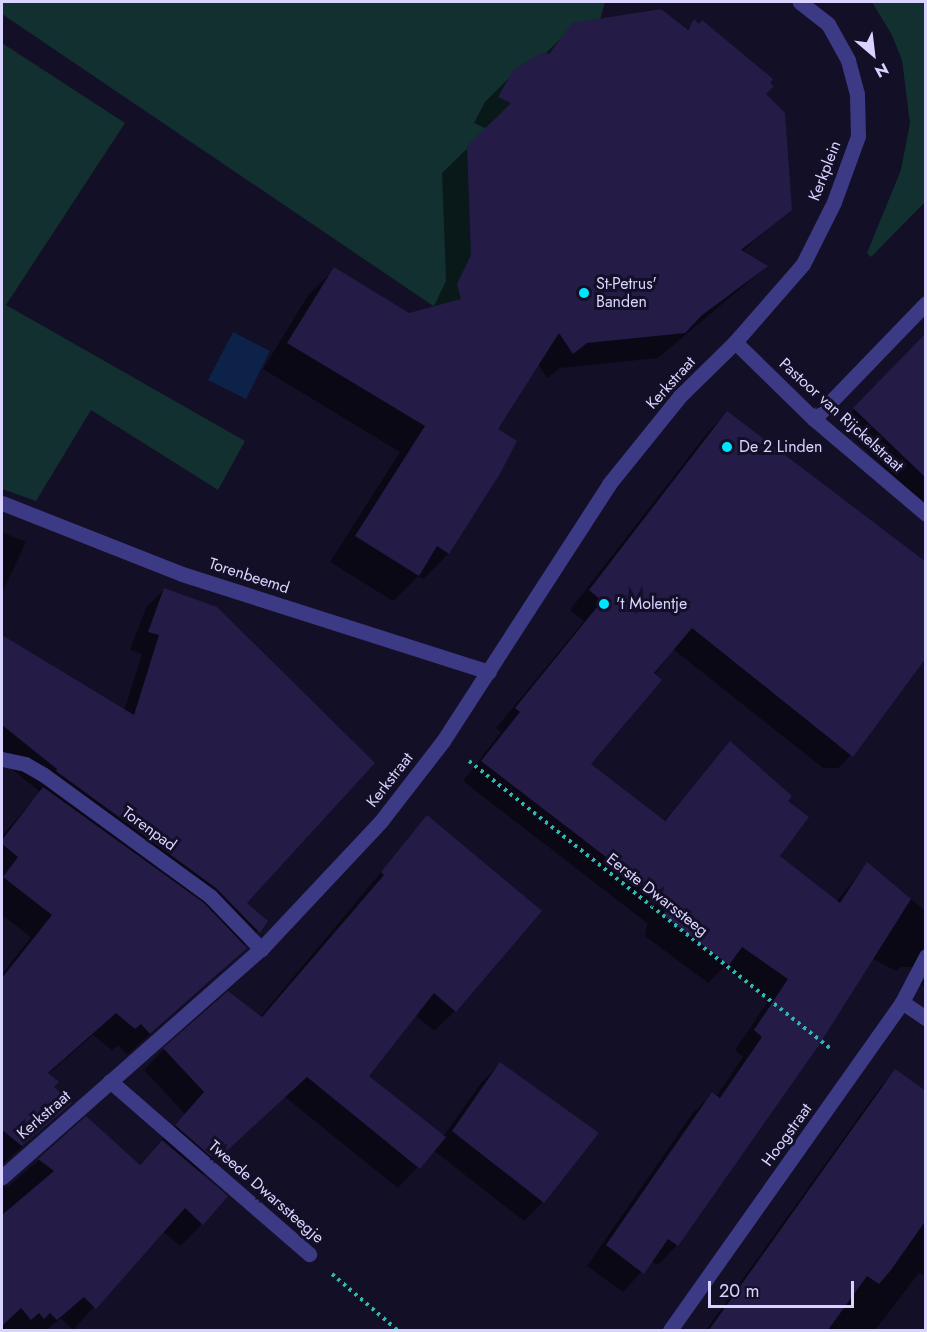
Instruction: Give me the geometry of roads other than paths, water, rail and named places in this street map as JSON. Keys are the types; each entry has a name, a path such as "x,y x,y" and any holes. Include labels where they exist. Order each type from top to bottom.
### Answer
{"street":[{"name":"Kerkplein","path":"735,342 803,264 834,202 858,136 857,94 848,60 828,24 800,2"},
{"path":"814,419 926,303"},
{"name":"Pastoor van Rijckelstraat","path":"735,342 814,419 926,514"},
{"name":"Kerkstraat","path":"2,1177 261,950 381,821 443,741 609,484 680,396 735,342"},
{"name":"Torenbeemd","path":"2,503 182,574 489,672"},
{"name":"Torenpad","path":"2,760 25,764 44,775 210,896 261,950"},
{"name":"Hoogstraat","path":"669,1330 856,1069 902,1002 926,956"},
{"path":"902,1002 926,1018"},
{"name":"Tweede Dwarssteegje","path":"110,1081 309,1254"}],"water":[{"path":"233,332 270,351 246,399 208,380"}],"place":[{"name":"St-Petrus' Banden","path":"584,293"},
{"name":"De 2 Linden","path":"727,447"},
{"name":"'t Molentje","path":"604,604"}]}
